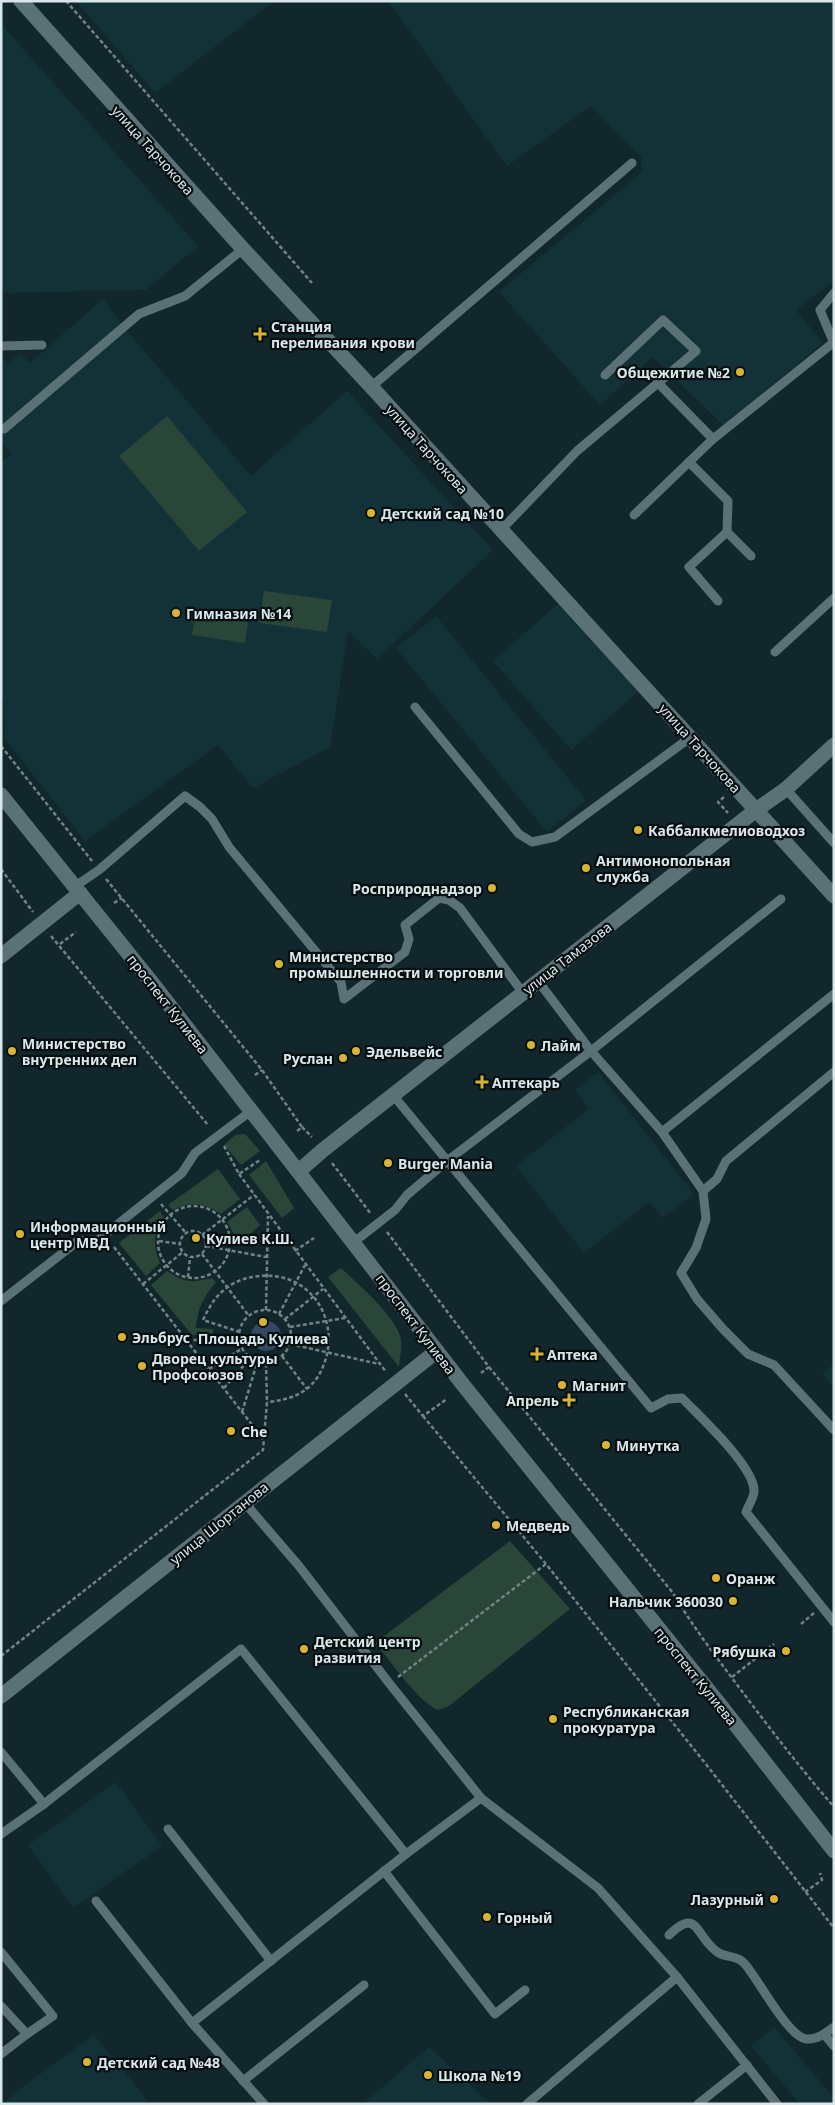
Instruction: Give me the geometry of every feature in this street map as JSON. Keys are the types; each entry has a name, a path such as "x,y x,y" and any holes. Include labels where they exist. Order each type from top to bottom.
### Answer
{"street":[{"name":"улица Тарчокова","path":"21,1 243,249 834,896"},
{"name":"улица Тамазова","path":"299,1171 756,810 786,789 834,745"},
{"name":"проспект Кулиева","path":"1,795 299,1171 437,1351 831,1842"},
{"path":"1,956 77,890"},
{"name":"улица Шортанова","path":"1,1696 437,1351"}],"lane":[{"path":"371,387 632,163"},
{"path":"4,429 139,314 185,296 243,249"},
{"path":"634,515 713,439 833,341 820,310 834,293"},
{"path":"501,530 577,451 696,351 663,320 605,375"},
{"path":"1,346 42,345"},
{"path":"658,383 713,439"},
{"path":"689,462 728,501 727,532 689,567 718,601"},
{"path":"727,532 751,556"},
{"path":"775,652 834,598"},
{"path":"415,707 519,834 532,842 555,837 690,737"},
{"path":"786,789 834,844"},
{"path":"77,890 185,796 200,807 212,820 229,847 341,982 344,998 405,952 409,939 405,925 440,898 449,900 460,908 523,993"},
{"path":"354,1242 395,1210 407,1195 447,1160 591,1051 781,898"},
{"path":"538,981 591,1051 662,1132 703,1191 706,1219 696,1248 682,1273 697,1299 748,1354 774,1365 834,1430"},
{"path":"662,1132 834,994"},
{"path":"703,1191 717,1179 726,1160 834,1072"},
{"path":"393,1095 651,1408 668,1399 682,1398 738,1457 751,1476 755,1492 746,1512 834,1622"},
{"path":"1,1301 78,1241 98,1240 182,1173 194,1153 251,1111"},
{"path":"244,1502 299,1566 389,1683 482,1798 598,1888 677,1977 777,2104"},
{"path":"1,1834 44,1804 241,1649 406,1854"},
{"path":"1,1752 44,1804"},
{"path":"192,2022 406,1854 482,1798"},
{"path":"168,1829 271,1961"},
{"path":"384,1871 495,2014 524,1990"},
{"path":"96,1901 192,2022 264,2104"},
{"path":"668,1935 680,1924 686,1922 693,1924 715,1951 743,1961 788,2024 804,2038 813,2039 834,2027"},
{"path":"1,1952 53,2016 1,2054"},
{"path":"527,2104 677,1977"},
{"path":"244,2081 364,1985"},
{"path":"1,2006 27,2034"},
{"path":"824,2034 834,2046"},
{"path":"698,2104 747,2066"}],"path":[{"path":"66,1 312,283"},
{"path":"1,746 262,1070 302,1127 312,1137"},
{"path":"726,795 718,802 730,816"},
{"path":"1,869 33,913"},
{"path":"114,903 122,898"},
{"path":"59,944 76,932"},
{"path":"50,934 208,1125"},
{"path":"255,1074 262,1070"},
{"path":"297,1131 302,1127"},
{"path":"224,1145 239,1174 388,1375"},
{"path":"239,1174 260,1160"},
{"path":"331,1162 371,1214"},
{"path":"202,1235 254,1194"},
{"path":"191,1206 203,1207 214,1212 222,1219 231,1241 224,1263 216,1271 205,1277 188,1277 181,1276 167,1265 159,1249 159,1241 163,1225 170,1216 180,1209 191,1206"},
{"path":"266,1310 268,1214"},
{"path":"170,1216 186,1233"},
{"path":"194,1231 202,1235 206,1246 202,1254 190,1257 182,1252 180,1244 186,1233 194,1231"},
{"path":"387,1232 488,1367 672,1594 690,1622 797,1763 834,1807"},
{"path":"296,1251 314,1238"},
{"path":"159,1241 180,1244"},
{"path":"206,1246 266,1257"},
{"path":"114,1247 264,1440"},
{"path":"144,1284 182,1252"},
{"path":"202,1254 249,1316"},
{"path":"188,1277 190,1257"},
{"path":"279,1314 305,1264"},
{"path":"240,1332 203,1320 212,1302 228,1286 248,1277 266,1275 292,1280 314,1297 324,1311 330,1332 328,1353 319,1375 307,1389 286,1401 267,1402"},
{"path":"285,1319 324,1289"},
{"path":"266,1310 279,1314 290,1327 290,1344 282,1356 266,1362 250,1357 240,1340 240,1332 249,1316 257,1311 266,1310"},
{"path":"290,1327 345,1318"},
{"path":"186,1340 240,1340"},
{"path":"290,1344 380,1364"},
{"path":"209,1369 243,1348"},
{"path":"282,1356 307,1389"},
{"path":"224,1388 250,1357"},
{"path":"242,1412 258,1360"},
{"path":"1,1656 263,1450 267,1402 266,1362"},
{"path":"480,1373 488,1367"},
{"path":"403,1391 546,1564 834,1928"},
{"path":"423,1416 447,1399"},
{"path":"389,1683 546,1564"},
{"path":"801,1624 814,1613"},
{"path":"732,1677 774,1644"},
{"path":"805,1892 822,1880 820,1873"}],"shaded area":[{"path":"76,1 274,1 155,93"},
{"path":"388,1 834,1 834,281 796,310 823,343 723,425 653,357 600,405 499,292 642,172 641,157 591,106 507,166"},
{"path":"1,24 198,246 146,290 1,293"},
{"name":"Гимназия №14","path":"103,299 128,332 251,476 347,391 493,550 377,659 348,631 330,747 253,788 218,745 85,841 5,739 4,702 1,699 1,462 12,454 1,442 1,357 9,363 20,353 30,363"},
{"path":"559,603 638,692 571,750 493,661"},
{"path":"436,616 586,800 547,832 396,648"},
{"path":"598,1072 694,1194 663,1218 649,1202 584,1253 516,1166 589,1109 575,1090"},
{"path":"266,1321 272,1322 280,1330 280,1342 272,1350 266,1351 260,1350 252,1342 251,1336 252,1330 260,1322"},
{"path":"834,1364 834,1388 822,1373"},
{"path":"116,1782 162,1846 73,1908 28,1845"},
{"path":"774,2027 834,2098 834,2104 800,2104 751,2046"},
{"name":"Детский сад №48","path":"94,2035 146,2098 146,2104 3,2104 21,2088"},
{"name":"Школа №19","path":"429,2047 491,2104 363,2104"}],"green space":[{"path":"167,416 247,512 199,551 119,456"},
{"path":"264,591 332,600 327,632 259,623"},
{"path":"195,615 248,622 245,643 192,635"},
{"path":"245,1134 260,1151 241,1165 224,1145 235,1135"},
{"path":"266,1161 294,1208 282,1218 249,1175"},
{"path":"218,1169 240,1199 221,1214 209,1207 197,1204 185,1205 173,1210 168,1205"},
{"path":"247,1207 260,1225 238,1246 232,1243 233,1232 227,1222"},
{"path":"160,1211 164,1218 156,1235 155,1245 160,1263 146,1276 119,1243"},
{"path":"341,1268 383,1309 396,1328 401,1343 399,1367 328,1277"},
{"path":"167,1271 188,1281 212,1278 216,1282 202,1303 196,1328 213,1329 213,1334 192,1335 151,1285"},
{"path":"510,1541 570,1609 449,1706 438,1710 413,1690 375,1643"}],"place":[{"name":"Станция переливания крови","path":"260,334"},
{"name":"Общежитие №2","path":"740,372"},
{"name":"Детский сад №10","path":"371,513"},
{"name":"Гимназия №14","path":"176,613"},
{"name":"Каббалкмелиоводхоз","path":"638,830"},
{"name":"Антимонопольная служба","path":"586,868"},
{"name":"Росприроднадзор","path":"492,888"},
{"name":"Министерство промышленности и торговли","path":"279,964"},
{"name":"Лайм","path":"531,1045"},
{"name":"Министерство внутренних дел","path":"12,1051"},
{"name":"Эдельвейс","path":"356,1051"},
{"name":"Руслан","path":"343,1058"},
{"name":"Аптекарь","path":"482,1082"},
{"name":"Burger Mania","path":"388,1163"},
{"name":"Информационный центр МВД","path":"20,1234"},
{"name":"Кулиев К.Ш.","path":"196,1238"},
{"name":"Площадь Кулиева","path":"263,1322"},
{"name":"Эльбрус","path":"122,1337"},
{"name":"Аптека","path":"537,1354"},
{"name":"Дворец культуры Профсоюзов","path":"142,1366"},
{"name":"Магнит","path":"562,1385"},
{"name":"Апрель","path":"569,1400"},
{"name":"Che","path":"231,1431"},
{"name":"Минутка","path":"606,1445"},
{"name":"Медведь","path":"496,1525"},
{"name":"Оранж","path":"716,1578"},
{"name":"Нальчик 360030","path":"733,1601"},
{"name":"Детский центр развития","path":"304,1649"},
{"name":"Рябушка","path":"786,1651"},
{"name":"Республиканская прокуратура","path":"553,1719"},
{"name":"Лазурный","path":"774,1899"},
{"name":"Горный","path":"487,1917"},
{"name":"Детский сад №48","path":"87,2062"},
{"name":"Школа №19","path":"428,2075"}]}
